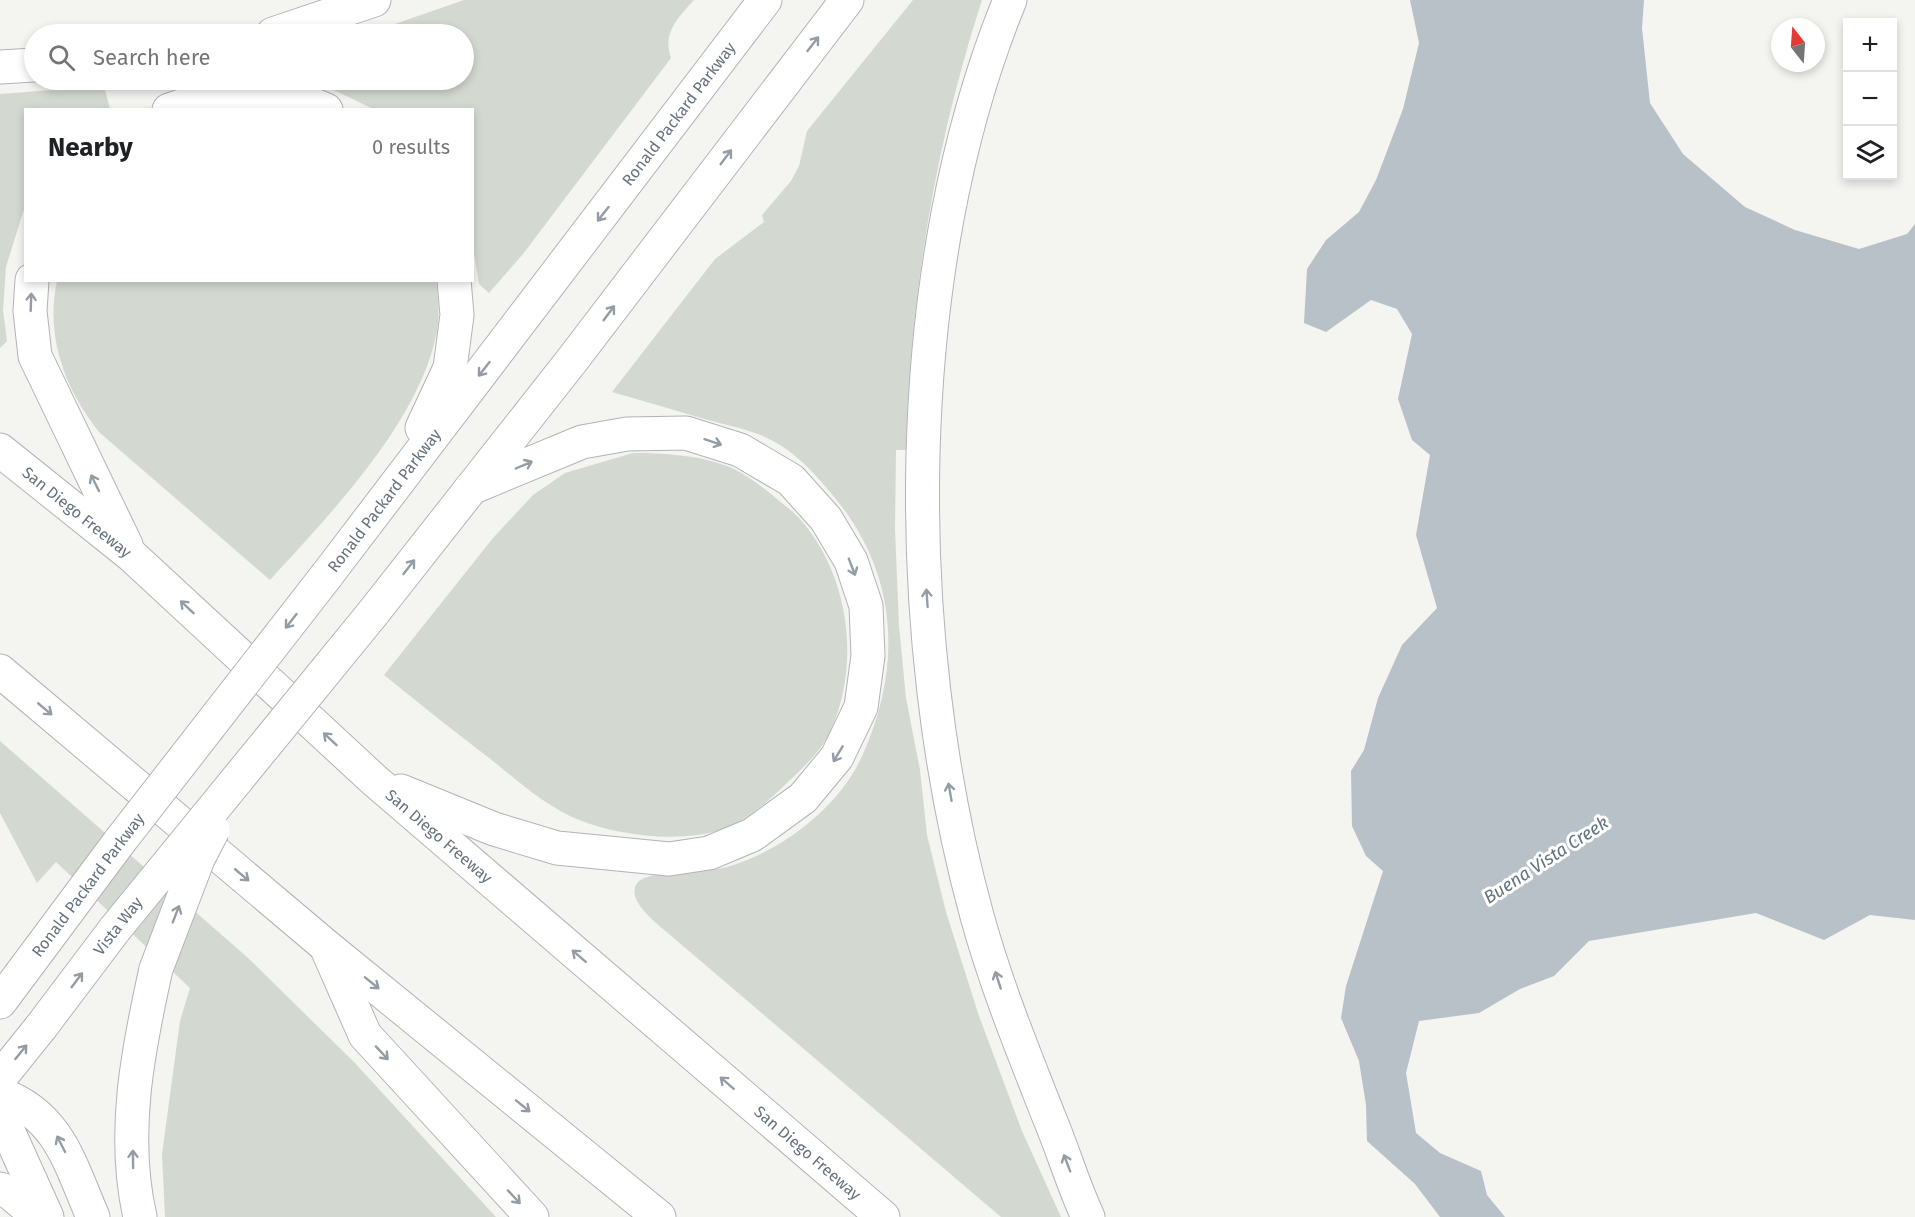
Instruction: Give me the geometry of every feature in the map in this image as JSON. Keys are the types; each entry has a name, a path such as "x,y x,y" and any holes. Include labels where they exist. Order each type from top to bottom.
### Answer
{"main road":[{"path":"303,24 374,0"},
{"name":"Ronald Packard Parkway","path":"1,1000 120,841 327,575 765,0"},
{"path":"140,1217 133,1169 132,1095 156,969 198,859 241,778 573,359 847,0"},
{"path":"1010,0 993,40 957,170 933,310 924,409 925,567 932,675 951,796 976,915 1012,1025 1088,1217"},
{"path":"0,67 24,66"},
{"path":"176,108 221,96 249,93 308,102 322,108"},
{"path":"32,282 30,311 35,356 130,555"},
{"path":"397,482 450,368 458,315 454,282"},
{"path":"373,779 494,829 557,848 669,859 699,854 752,835 803,798 837,757 861,707 868,656 866,606 851,561 826,519 791,480 740,450 686,433 627,434 582,442 471,488"},
{"name":"San Diego Freeway","path":"0,450 130,555 373,779 884,1217"},
{"path":"0,671 326,946 659,1217"},
{"name":"Vista Way","path":"0,1078 115,929 241,778"},
{"path":"326,946 365,1035 532,1217"},
{"path":"0,1094 35,1111 54,1130 93,1217"},
{"path":"0,1113 47,1217"},
{"path":"0,1190 9,1192 39,1217"}],"shaded area":[{"path":"464,0 694,0 677,20 670,33 671,58 523,254 489,293 479,284 474,253 474,108 371,108 332,90 474,90 474,24 395,24"},
{"path":"913,0 982,0 965,54 938,166 919,279 908,393 906,450 896,450 895,529 899,626 906,698 920,770 927,835 946,912 979,1016 1022,1131 1061,1217 1001,1217 656,923 640,906 635,896 636,885 651,876 727,867 748,860 788,838 824,809 840,792 863,754 876,719 885,685 888,651 887,617 881,584 869,552 852,522 830,492 797,457 765,437 612,392 715,259 764,222 762,215 791,181 799,166 807,131"},
{"path":"52,90 105,90 110,108 24,108 24,209 6,267 3,310 7,341 0,348 0,94"},
{"path":"57,282 436,282 439,312 437,331 427,365 412,399 393,432 345,496 270,580 100,433 77,399 61,362 56,342 54,302"},
{"path":"633,453 681,455 716,462 739,472 771,494 800,519 817,541 830,566 845,620 846,676 840,704 831,730 823,744 801,770 755,811 733,825 697,835 656,836 615,831 567,815 524,786 384,675 493,538 533,495 565,473"},
{"path":"0,741 247,957 355,1063 496,1217 165,1217 162,1154 180,1021 190,988 56,862 37,883 0,813"}],"water":[{"name":"Buena Vista Creek","path":"1410,0 1644,0 1642,28 1650,103 1683,154 1745,207 1795,230 1859,249 1907,234 1915,224 1915,920 1870,915 1824,940 1756,913 1589,941 1554,976 1520,989 1479,1013 1419,1021 1406,1073 1416,1133 1440,1153 1481,1171 1487,1195 1505,1217 1440,1217 1415,1184 1367,1141 1366,1105 1359,1061 1341,1018 1346,986 1383,871 1366,856 1352,826 1351,771 1364,750 1378,698 1402,645 1437,608 1416,535 1430,455 1412,440 1398,399 1412,334 1397,309 1371,300 1326,332 1304,323 1307,269 1326,240 1359,212 1376,180 1403,109 1419,43"}]}
